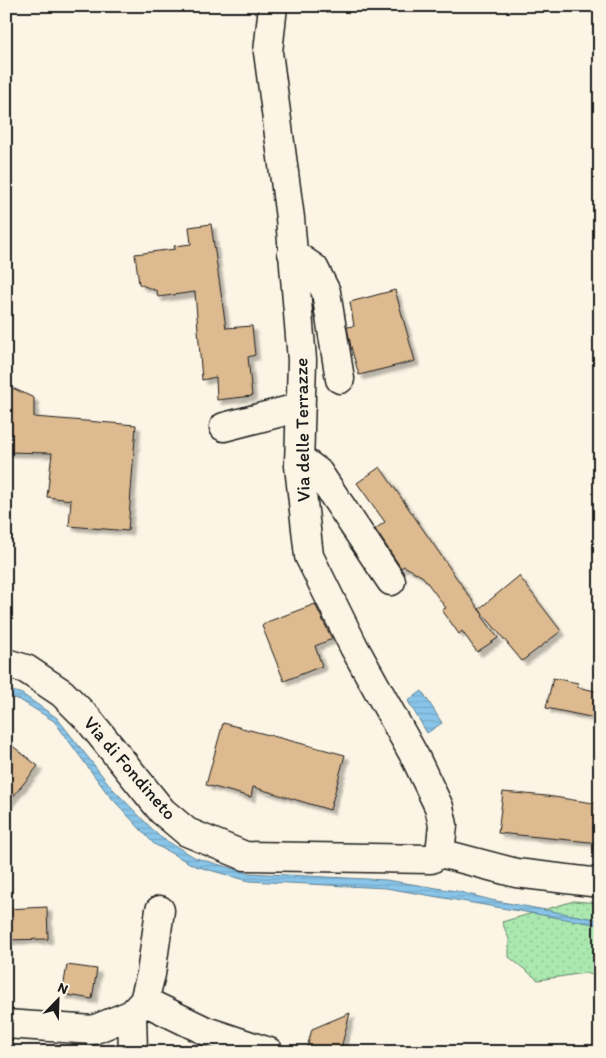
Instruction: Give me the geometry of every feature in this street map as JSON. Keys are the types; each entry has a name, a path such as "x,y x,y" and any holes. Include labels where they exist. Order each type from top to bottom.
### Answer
{"street":[{"name":"Via delle Terrazze","path":"274,6 268,52 290,218 302,360 300,458 309,556 354,647 416,757 439,807 443,825 440,853"},
{"path":"292,253 314,268 326,292 340,380"},
{"path":"224,427 301,407"},
{"path":"300,458 318,472 391,581"},
{"name":"Via di Fondineto","path":"6,663 26,669 62,693 88,719 162,811 187,832 245,856 431,859 440,853"},
{"path":"440,853 516,873 600,883"},
{"path":"133,1052 138,1007 151,974 160,910"},
{"path":"6,1024 93,1030 138,1007 269,1052"}],"green space":[{"path":"574,901 600,903 600,977 585,973 538,980 509,957 509,939 502,922"}],"water":[{"path":"6,689 22,694 57,718 112,788 160,837 196,858 248,873 386,880 456,891 491,900 600,920 600,925 386,888 249,881 195,866 154,844 107,793 54,721 20,700 6,696"},
{"path":"422,691 442,723 427,733 408,701"}],"building":[{"path":"211,224 226,328 252,326 255,355 248,357 252,396 217,400 216,377 202,380 195,292 158,297 157,291 139,284 135,254 175,249 174,246 191,244 189,227"},
{"path":"395,290 415,361 359,375 347,327 354,326 350,302"},
{"path":"6,385 34,398 34,417 136,425 128,531 69,526 71,500 47,497 52,453 6,452"},
{"path":"380,467 498,638 477,652 462,631 459,634 442,610 446,608 423,577 404,566 401,568 375,529 385,522 357,483"},
{"path":"519,576 561,631 522,661 479,609"},
{"path":"315,604 332,639 315,646 322,666 284,681 262,626 267,622"},
{"path":"553,678 578,683 577,687 600,692 600,719 546,708"},
{"path":"223,723 345,755 330,810 253,787 251,797 206,785"},
{"path":"6,741 38,766 6,805"},
{"path":"503,792 600,804 600,843 498,833"},
{"path":"47,907 48,939 6,940 6,909"},
{"path":"67,965 97,969 92,999 62,994"},
{"path":"350,1013 340,1052 306,1052 312,1029"}]}
